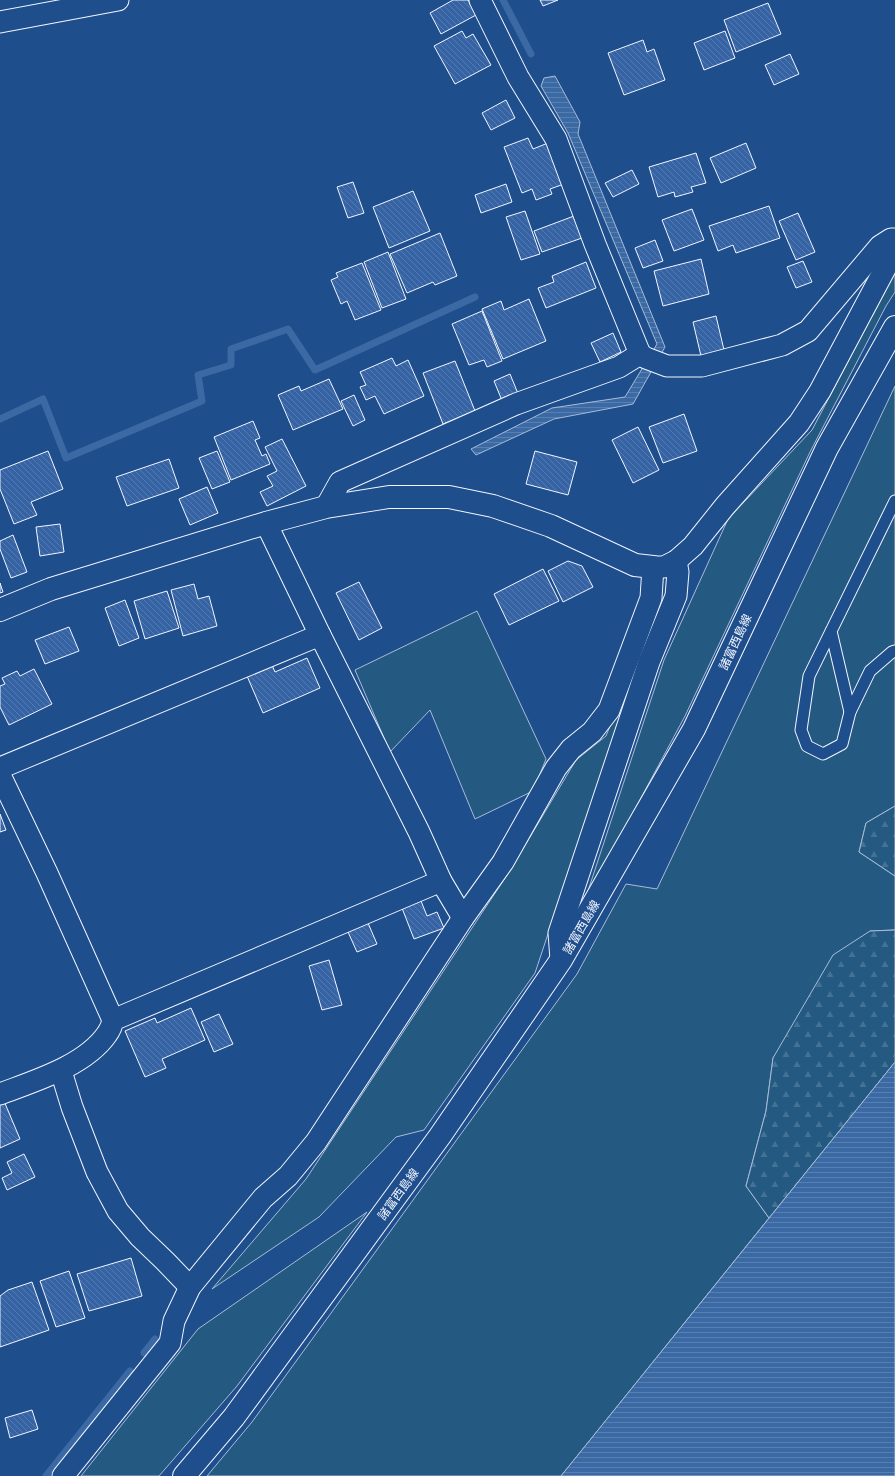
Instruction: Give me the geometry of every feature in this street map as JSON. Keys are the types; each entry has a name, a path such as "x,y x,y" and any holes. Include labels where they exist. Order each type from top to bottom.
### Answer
{"main road":[{"name":"諸富西島線","path":"184,1476 234,1417 408,1181 561,960 694,729 827,448 895,327"},
{"path":"0,610 51,589 266,523 326,507 389,498 449,498 493,506 551,526 635,565 653,567"}],"street":[{"path":"0,22 118,0"},
{"path":"480,0 518,77 556,139 595,244 648,358"},
{"path":"326,507 340,482 516,404 618,367 648,358 667,366 702,366 782,345 808,331 880,246 891,239 895,239"},
{"path":"63,1476 170,1343 174,1322 190,1287 264,1198 288,1176 316,1142 463,918 503,862 556,768 571,749 592,732 609,710 651,598 653,567 664,567 676,561 693,546 725,506 799,423 820,391 895,250"},
{"path":"266,523 320,635 419,832 441,881 463,918"},
{"path":"561,960 559,933 649,662 676,596 678,572 676,561"},
{"path":"0,768 320,635"},
{"path":"0,775 47,872 114,1020"},
{"path":"0,1094 61,1071 98,1046 108,1033 114,1020 441,881"},
{"path":"61,1071 72,1107 97,1172 118,1211 140,1237 165,1260 190,1287"}],"lane":[{"path":"895,501 809,676 801,730 807,746 823,754 842,744 850,712 870,671 895,651"},
{"path":"831,631 850,712"}],"green space":[{"path":"895,272 895,292 886,306 810,452 685,716 583,906 664,660 728,519 812,430"},
{"path":"895,386 895,806 866,823 859,852 895,876 895,930 870,931 773,1058 766,1111 746,1186 769,1218 561,1476 207,1476 252,1422 577,974 626,884 657,889"},
{"path":"477,611 546,759 533,791 475,819 430,710 390,752 355,670"},
{"path":"652,621 535,973 424,1130 396,1137 319,1217 212,1289 306,1179 509,872 576,760 606,736"},
{"path":"895,806 895,876 859,852 866,823"},
{"path":"895,930 895,1062 769,1218 746,1186 766,1111 773,1058 833,955 870,931"},
{"path":"367,1212 237,1386 159,1476 81,1476 198,1329"}],"shaded area":[{"path":"555,76 580,122 578,134 665,347 633,404 554,419 476,455 471,449 552,408 625,397 657,344 568,133 541,86 544,78"},
{"path":"895,1062 895,1476 561,1476"}],"building":[{"path":"453,0 468,0 476,15 441,34 430,13"},
{"path":"540,0 558,0 543,6"},
{"path":"768,3 781,34 736,52 724,20"},
{"path":"462,31 466,38 473,34 491,65 455,84 434,46"},
{"path":"725,31 735,58 704,70 694,43"},
{"path":"643,40 647,52 654,49 665,80 624,95 608,53"},
{"path":"790,54 799,74 774,85 765,65"},
{"path":"506,100 515,118 491,130 482,113"},
{"path":"528,138 533,149 548,143 564,184 550,189 552,194 536,200 532,189 522,193 504,147"},
{"path":"746,143 756,168 721,183 710,158"},
{"path":"696,153 706,183 691,187 693,192 675,197 674,192 658,197 649,167"},
{"path":"632,170 639,184 613,197 605,183"},
{"path":"353,182 364,213 348,218 337,187"},
{"path":"506,184 512,202 481,213 475,195"},
{"path":"413,191 430,231 389,248 373,207"},
{"path":"769,206 780,238 736,253 733,245 718,251 709,226"},
{"path":"692,209 704,240 674,251 662,220"},
{"path":"525,211 540,254 521,260 506,217"},
{"path":"798,213 815,252 796,260 779,221"},
{"path":"574,216 582,238 542,252 534,231"},
{"path":"440,233 457,276 435,285 433,282 407,293 390,254"},
{"path":"655,240 663,261 643,268 635,248"},
{"path":"388,252 406,299 382,308 364,262"},
{"path":"701,259 709,294 663,306 654,271"},
{"path":"803,261 812,282 796,288 787,267"},
{"path":"586,262 596,288 546,308 538,288 554,282 552,276"},
{"path":"362,263 381,310 355,320 347,301 341,304 331,280 338,277 336,273"},
{"path":"529,299 546,341 503,359 482,309 501,301 504,310"},
{"path":"482,311 502,361 487,367 484,360 469,365 452,324"},
{"path":"716,316 724,350 701,356 693,322"},
{"path":"613,333 621,352 600,362 591,343"},
{"path":"392,358 396,366 408,360 424,396 384,414 375,396 366,400 360,387 366,385 360,372"},
{"path":"455,361 475,411 443,424 423,373"},
{"path":"510,374 519,396 503,403 494,381"},
{"path":"329,379 343,409 293,430 278,395 299,386 301,391"},
{"path":"354,395 365,420 353,426 341,401"},
{"path":"684,414 697,451 663,463 649,427"},
{"path":"253,421 260,438 255,440 262,456 266,454 270,464 231,480 214,437"},
{"path":"638,427 659,470 633,483 612,440"},
{"path":"282,439 306,486 267,506 260,492 273,486 267,476 277,471 265,447"},
{"path":"48,451 63,489 31,502 37,515 14,524 0,489 0,470"},
{"path":"217,451 230,482 212,489 199,458"},
{"path":"535,451 577,462 568,495 526,484"},
{"path":"169,459 179,488 127,506 116,477"},
{"path":"207,487 218,513 190,525 179,499"},
{"path":"60,524 64,552 40,556 36,527"},
{"path":"13,535 27,572 11,578 0,549 0,541"},
{"path":"568,561 582,566 593,587 563,602 548,571"},
{"path":"543,569 559,601 509,625 494,594"},
{"path":"359,582 382,628 359,640 336,593"},
{"path":"0,583 3,592 0,593"},
{"path":"194,584 198,599 209,596 217,626 183,636 171,590"},
{"path":"167,591 179,628 145,639 134,601"},
{"path":"125,600 139,638 119,646 105,608"},
{"path":"69,627 79,651 45,664 35,640"},
{"path":"307,658 320,688 263,713 247,676 272,665 275,672"},
{"path":"34,669 52,704 9,725 0,707 0,686 5,684 2,678 17,671 20,676"},
{"path":"0,814 6,830 0,832"},
{"path":"421,901 427,916 437,912 444,928 414,939 402,908"},
{"path":"368,923 377,944 357,952 348,932"},
{"path":"329,960 342,1005 322,1010 309,966"},
{"path":"191,1008 205,1040 162,1059 166,1068 145,1077 125,1031 155,1018 157,1023"},
{"path":"219,1014 233,1044 214,1052 201,1022"},
{"path":"4,1101 20,1139 0,1148 0,1103"},
{"path":"24,1154 35,1177 7,1190 2,1178 12,1173 7,1162"},
{"path":"131,1258 142,1296 89,1311 77,1274"},
{"path":"69,1271 85,1318 56,1327 40,1281"},
{"path":"32,1282 49,1330 0,1347 0,1296 8,1290"},
{"path":"32,1410 38,1429 10,1438 5,1418"}],"waterway":[{"path":"503,0 531,54"},
{"path":"0,419 43,399 66,458 202,401 198,375 231,365 231,349 288,329 315,370 475,297"},
{"path":"144,1353 155,1339"},
{"path":"46,1476 130,1371"}]}
